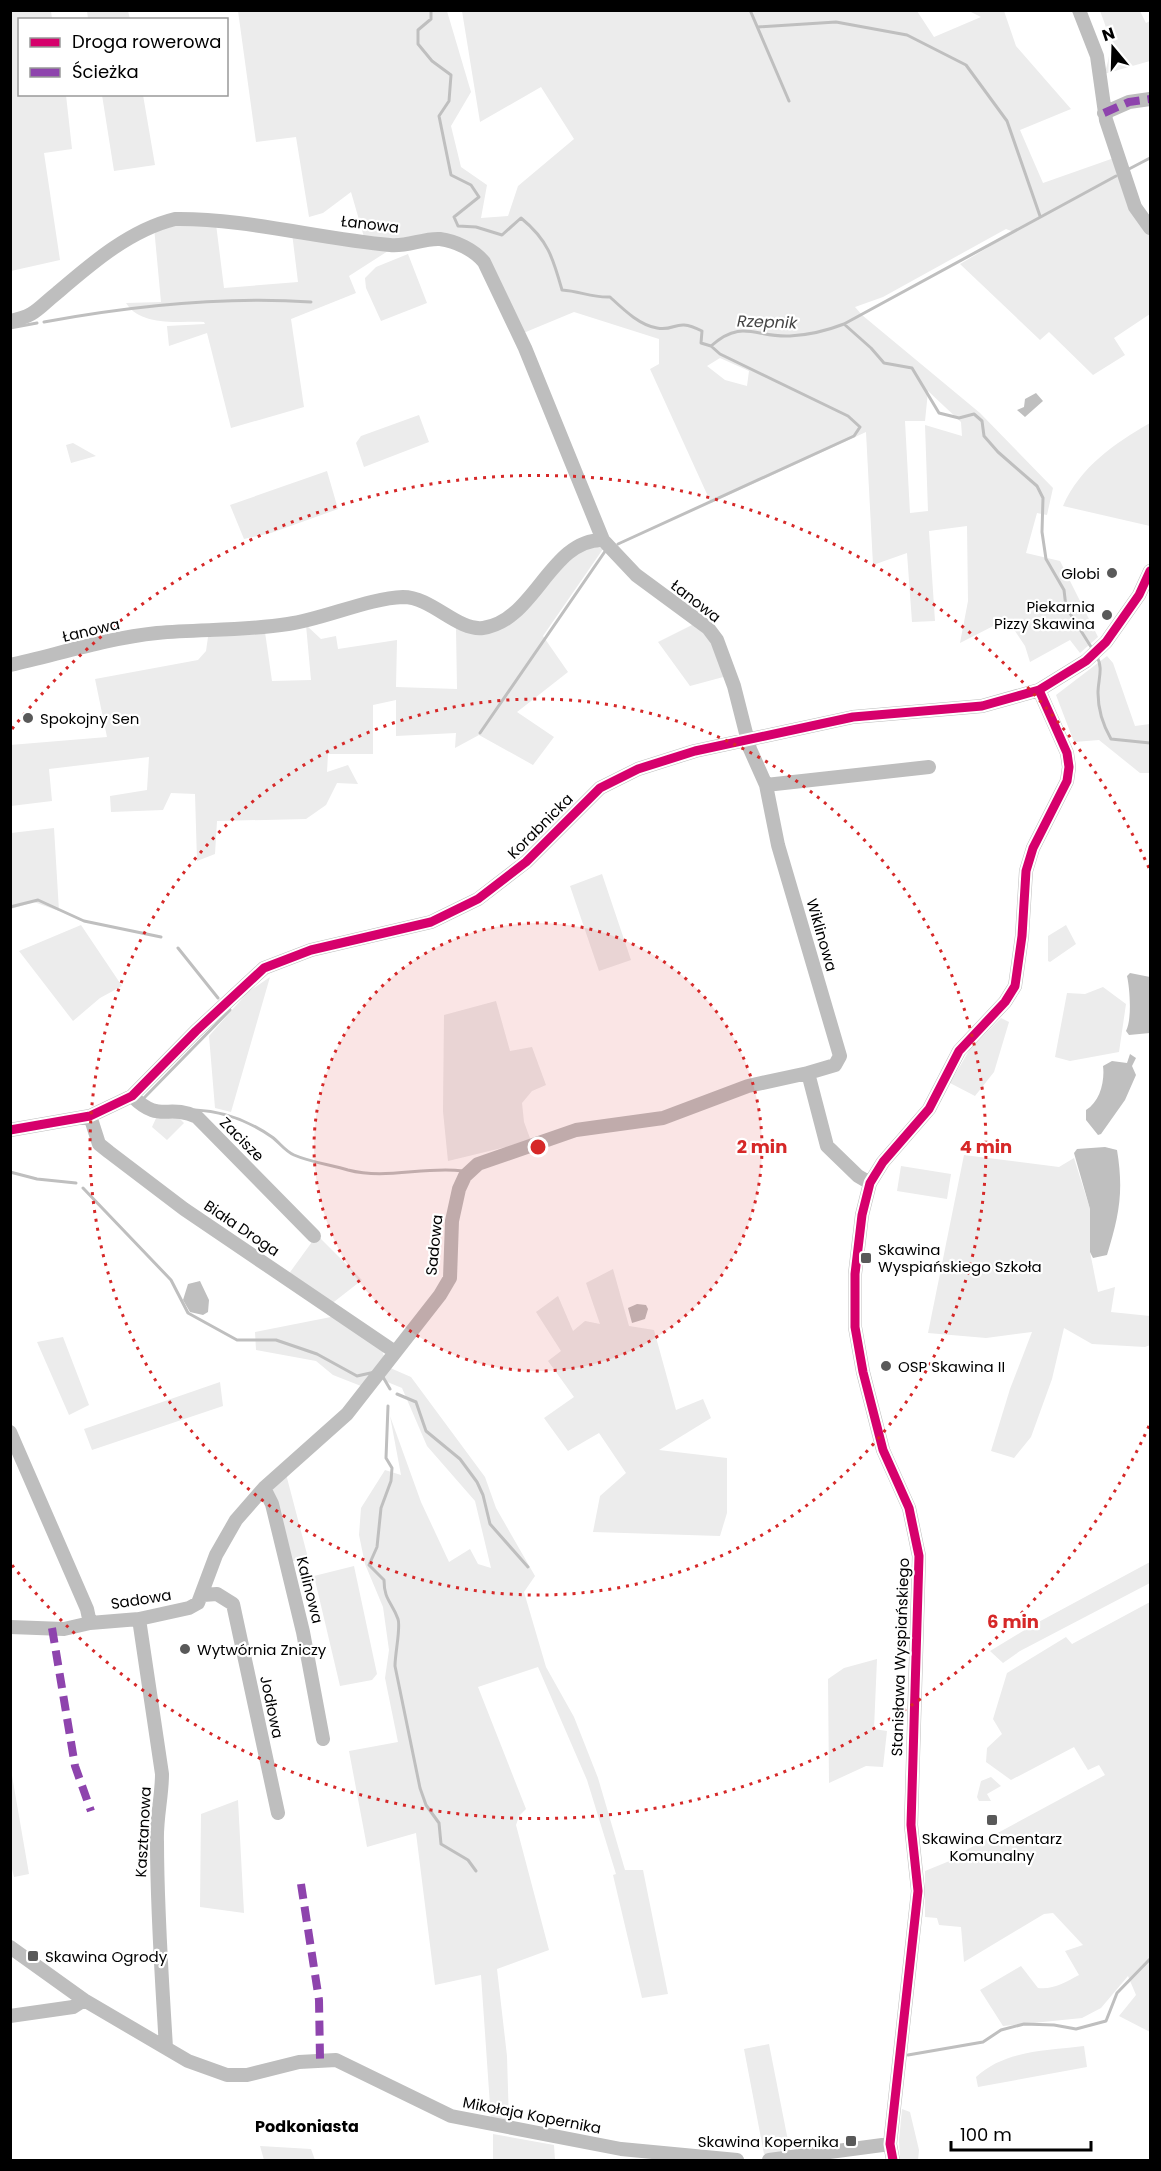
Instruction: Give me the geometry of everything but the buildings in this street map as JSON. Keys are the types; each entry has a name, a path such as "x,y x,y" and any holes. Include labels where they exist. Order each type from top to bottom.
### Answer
{"street":[{"path":"1079,10 1097,56 1104,113 1135,207 1150,228"},
{"path":"1104,113 1129,102 1150,99"},
{"name":"Łanowa","path":"10,321 28,318 37,312 56,293 126,239 155,224 175,219 320,234 388,245 400,246 427,240 453,243 477,253 484,262 525,348 603,540 636,575 708,628 717,640 734,686 748,741"},
{"name":"Łanowa","path":"10,665 156,633 243,630 290,624 404,597 428,603 468,626 481,628 513,615 569,553 586,542 603,540"},
{"name":"Korabnicka","path":"10,1130 90,1116 132,1096 252,976 264,968 311,950 410,928 453,912 503,882 590,797 613,780 638,769 686,753 874,714 997,704 1039,690 1086,661 1106,642 1122,620 1150,571"},
{"name":"Stanisława Wyspiańskiego","path":"893,2160 890,2144 918,1891 911,1825 911,1794 919,1556 909,1508 876,1428 855,1327 855,1275 862,1215 870,1183 883,1162 929,1109 959,1051 1005,1002 1015,986 1022,936 1026,871 1033,848 1067,781 1069,766 1067,753 1039,690"},
{"name":"Wiklinowa","path":"748,741 766,785 778,844 840,1056 835,1065 808,1073"},
{"path":"766,785 929,767"},
{"path":"808,1073 827,1146 858,1176 870,1183"},
{"name":"Sadowa","path":"10,1627 64,1629 90,1623 139,1619 189,1608 198,1603 216,1555 236,1520 264,1488 347,1414 450,1278 452,1221 459,1189 465,1176 478,1164 576,1130 663,1118 748,1086 808,1073"},
{"name":"Zacisze","path":"132,1096 145,1109 153,1112 179,1112 197,1117 314,1236"},
{"name":"Biała Droga","path":"90,1116 99,1144 104,1148 184,1209 395,1352"},
{"path":"10,1432 87,1609 90,1623"},
{"name":"Kalinowa","path":"264,1488 270,1497 299,1615 322,1739"},
{"name":"Jodłowa","path":"203,1594 217,1594 233,1604 279,1813"},
{"name":"Kasztanowa","path":"139,1619 162,1774 162,1796 156,1833 157,1895 166,2049"},
{"name":"Mikołaja Kopernika","path":"10,1947 84,2000 166,2049 188,2061 227,2075 247,2075 299,2062 336,2060 350,2064 452,2116 621,2149 737,2160"},
{"path":"10,2016 73,2007 84,2000"},
{"path":"768,2160 890,2144"}],"shaded area":[{"path":"10,11 51,11 52,18 18,18 18,96 66,96 72,149 44,153 60,260 11,271"},
{"path":"87,11 128,11 130,18 88,18"},
{"path":"238,11 447,11 471,92 451,126 461,167 487,185 481,218 508,216 518,186 574,139 541,87 480,122 462,11 917,11 934,37 981,17 969,11 1004,11 1016,46 1071,109 1020,130 1043,183 1114,158 1150,232 1150,314 1114,338 1125,355 1093,375 1049,332 1040,340 960,264 1014,232 1006,229 883,297 855,307 980,413 1053,488 1047,515 1037,513 1026,553 1060,561 1098,637 1080,653 1070,640 1030,662 1025,646 1007,619 960,643 968,601 967,526 929,531 935,621 912,622 907,553 873,565 866,432 711,503 650,369 659,364 659,339 574,312 521,334 490,265 443,235 398,243 364,237 351,192 323,213 309,217 296,137 256,142","holes":["720,358 749,371 747,386 725,380 707,366","928,391 961,422 962,436 925,425 928,511 910,513 905,421 925,421"]},
{"path":"1100,11 1140,11 1146,23 1150,21 1150,61 1104,74 1110,49"},
{"path":"102,96 143,96 155,165 114,171"},
{"path":"169,222 216,224 224,288 298,282 292,233 388,251 349,276 356,293 291,319 304,407 231,428 207,333 169,346 167,326 205,324 204,322 172,322 151,319 133,311 126,303 161,302 154,227"},
{"path":"408,254 427,303 381,321 366,288 365,278 376,267"},
{"path":"1036,393 1043,401 1025,417 1017,410 1024,407 1025,399"},
{"path":"419,415 429,442 364,467 356,443 361,436"},
{"path":"1150,423 1150,526 1063,506 1079,479 1100,457"},
{"path":"73,443 96,456 71,463 66,445"},
{"path":"327,471 338,509 271,533 244,539 230,505"},
{"path":"595,546 603,549 543,636 568,672 517,712 554,737 533,765 479,735 455,748 456,733 396,736 396,700 373,705 373,754 328,754 327,772 348,765 358,784 337,783 326,805 306,819 217,821 215,854 197,861 195,794 171,793 163,810 111,812 110,796 147,790 149,757 49,769 52,801 11,806 10,745 107,737 95,679 198,660 206,651 208,637 265,632 272,681 311,680 306,625 321,639 336,636 338,649 397,640 396,687 457,689 456,629 480,634 571,555"},
{"path":"696,623 715,648 727,676 690,686 658,642"},
{"path":"1107,656 1113,663 1135,726 1150,724 1150,773 1140,773 1099,740 1074,742 1056,695"},
{"path":"54,828 59,911 34,902 11,909 11,833"},
{"path":"602,874 631,960 599,971 570,886"},
{"path":"81,925 122,986 100,998 73,1021 19,951"},
{"path":"1066,925 1076,944 1050,962 1048,961 1048,936"},
{"path":"1130,973 1150,977 1150,1033 1129,1035 1126,1031 1130,1012 1127,976"},
{"path":"270,977 231,1112 215,1108 209,1036 248,992"},
{"path":"1103,987 1126,1004 1119,1052 1070,1061 1055,1057 1067,993 1085,994"},
{"path":"496,1001 510,1051 532,1047 546,1085 532,1091 522,1103 524,1122 531,1141 448,1161 443,1111 444,1015"},
{"path":"1001,1018 1009,1022 994,1072 975,1096 950,1083 970,1049"},
{"path":"1130,1054 1136,1058 1132,1066 1136,1075 1125,1100 1098,1135 1086,1120 1086,1110 1098,1097 1103,1078 1103,1066 1112,1061 1127,1063"},
{"path":"157,1116 177,1116 184,1123 167,1140 152,1127"},
{"path":"1105,1147 1117,1150 1120,1179 1119,1204 1107,1255 1093,1258 1090,1252 1090,1209 1074,1153 1077,1149"},
{"path":"964,1155 1059,1167 1074,1158 1090,1209 1090,1252 1098,1292 1115,1287 1111,1312 1150,1316 1150,1345 1145,1347 1092,1344 1064,1328 1052,1379 1031,1437 1014,1458 991,1451 1010,1389 1032,1332 986,1338 928,1333"},
{"path":"901,1166 951,1174 947,1199 897,1191"},
{"path":"317,1235 362,1280 330,1305 288,1275"},
{"path":"613,1269 629,1326 654,1330 676,1410 703,1399 711,1418 659,1450 727,1458 727,1513 720,1536 593,1532 600,1496 626,1473 599,1433 568,1451 544,1418 574,1397 548,1361 561,1351 536,1312 558,1296 573,1331 585,1321 600,1324 586,1283"},
{"path":"200,1281 209,1300 208,1312 203,1315 190,1312 183,1300 188,1284"},
{"path":"637,1304 646,1305 648,1309 645,1319 632,1323 628,1308"},
{"path":"336,1316 382,1350 384,1356 361,1386 333,1375 316,1361 256,1350 255,1332"},
{"path":"63,1337 89,1405 69,1415 37,1342"},
{"path":"388,1367 411,1377 485,1477 496,1508 535,1576 524,1592 546,1667 574,1717 598,1778 625,1870 643,1870 668,1994 642,1998 613,1875 616,1874 587,1780 538,1667 478,1687 526,1809 519,1816 516,1825 549,1950 497,1969 507,2056 509,2123 491,2120 481,1975 435,1985 416,1833 367,1847 349,1751 398,1742 385,1678 389,1650 383,1607 365,1564 359,1535 361,1508 385,1470 401,1475 390,1416 421,1502 449,1562 470,1549 478,1564 491,1568 475,1501 427,1446 402,1388 380,1379"},
{"path":"220,1382 223,1406 92,1450 84,1429"},
{"path":"286,1474 308,1558 289,1562 270,1489"},
{"path":"1150,1562 1150,1583 1020,1651 1003,1663 990,1651 1033,1625"},
{"path":"354,1566 377,1674 372,1680 340,1686 314,1576"},
{"path":"1150,1602 1150,2032 1119,2016 1136,1995 1128,1976 1101,2008 1082,2018 1003,2026 980,1990 1021,1966 1038,1988 1049,1988 1064,1983 1079,1975 1065,1951 1083,1945 1053,1913 1044,1914 964,1962 961,1927 939,1925 937,1918 925,1917 925,1871 952,1860 968,1849 1105,1775 1099,1765 1088,1770 1074,1747 1011,1780 986,1762 987,1748 1002,1734 993,1719 1007,1673 1066,1637 1072,1644"},
{"path":"877,1659 874,1729 887,1731 883,1767 866,1766 829,1783 828,1679 844,1668"},
{"path":"10,1764 29,1874 14,1877 10,1861"},
{"path":"991,1777 1001,1786 987,1794 991,1801 979,1801 977,1797 981,1781"},
{"path":"238,1800 244,1913 200,1907 201,1814"},
{"path":"769,2044 790,2151 764,2154 744,2049"},
{"path":"1084,2046 1087,2067 978,2087 976,2077 1000,2061 1026,2053"},
{"path":"902,2109 910,2112 919,2150 918,2160 900,2160"},
{"path":"493,2134 554,2145 555,2160 493,2160"},
{"path":"260,2146 311,2149 315,2160 264,2160"}],"waterway":[{"name":"Rzepnik","path":"431,10 431,19 418,30 418,44 432,61 451,75 449,101 439,116 451,175 471,185 479,197 454,217 458,226 476,227 502,235 521,218 538,234 548,250 562,290 610,297 644,324 657,328 681,325 693,327 702,331 701,343 711,346 722,338 741,331 790,336 804,335 844,324 884,363 912,368 939,413 959,418 974,414 982,421 984,436 998,452 1037,486 1043,498 1042,532 1046,559 1064,590 1066,607 1093,650"},
{"path":"750,10 789,101"},
{"path":"758,27 836,22 907,35 966,65 1007,121 1040,216"},
{"path":"1129,169 1150,158"},
{"path":"844,324 1116,176"},
{"path":"44,322 110,311 210,301 311,302"},
{"path":"10,328 37,323"},
{"path":"618,544 854,436 860,427 848,416 720,354 711,346"},
{"path":"480,733 606,550"},
{"name":"Rzepnik","path":"1096,655 1100,669 1099,705 1103,723 1111,739 1150,743"},
{"path":"10,907 38,900 84,921 161,937"},
{"path":"178,948 218,998"},
{"path":"143,1099 230,1010 229,1008"},
{"path":"195,1110 216,1112 235,1118 263,1131 294,1155 348,1170 377,1174 434,1170 463,1171"},
{"path":"10,1172 37,1179 76,1183"},
{"path":"83,1188 171,1280 188,1313 237,1340 276,1340 317,1354 357,1376 375,1372"},
{"path":"383,1377 390,1389"},
{"path":"397,1394 416,1402 426,1431 460,1459 477,1482 483,1495 490,1524 528,1567"},
{"path":"388,1406 386,1458 392,1468 391,1481 381,1508 377,1547 369,1565 384,1580 387,1597 398,1619 395,1666 420,1788 426,1805 439,1823 441,1844 468,1860 476,1871"},
{"path":"908,2055 983,2042 1001,2030 1024,2024 1054,2025 1076,2029 1106,2021 1117,1993 1150,1959"}],"marked path":[{"path":"1104,113 1129,102 1150,99"},
{"path":"52,1628 75,1766 91,1811"},
{"path":"301,1884 319,2000 320,2059"}],"cycle path":[{"path":"10,1130 90,1116 132,1096 196,1031 264,968 311,950 431,922 478,899 526,862 600,788 638,769 695,751 853,717 982,706 1039,690 1086,661 1106,642 1139,595 1150,571"},
{"path":"893,2160 890,2144 918,1891 911,1825 919,1556 909,1508 883,1450 863,1372 855,1327 855,1274 862,1215 870,1183 883,1162 929,1109 959,1051 1005,1002 1015,986 1022,936 1026,871 1033,848 1067,781 1069,767 1067,753 1039,690"}],"place":[{"name":"Globi","path":"1112,573"},
{"name":"Piekarnia Pizzy Skawina","path":"1107,615"},
{"name":"Spokojny Sen","path":"28,718"},
{"name":"Skawina Wyspiańskiego Szkoła","path":"866,1258"},
{"name":"OSP Skawina II","path":"886,1366"},
{"name":"Wytwórnia Zniczy","path":"185,1649"},
{"name":"Skawina Cmentarz Komunalny","path":"992,1820"},
{"name":"Skawina Ogrody","path":"33,1956"},
{"name":"Skawina Kopernika","path":"851,2141"}],"district":[{"name":"Podkoniasta","path":"307,2126"}]}
